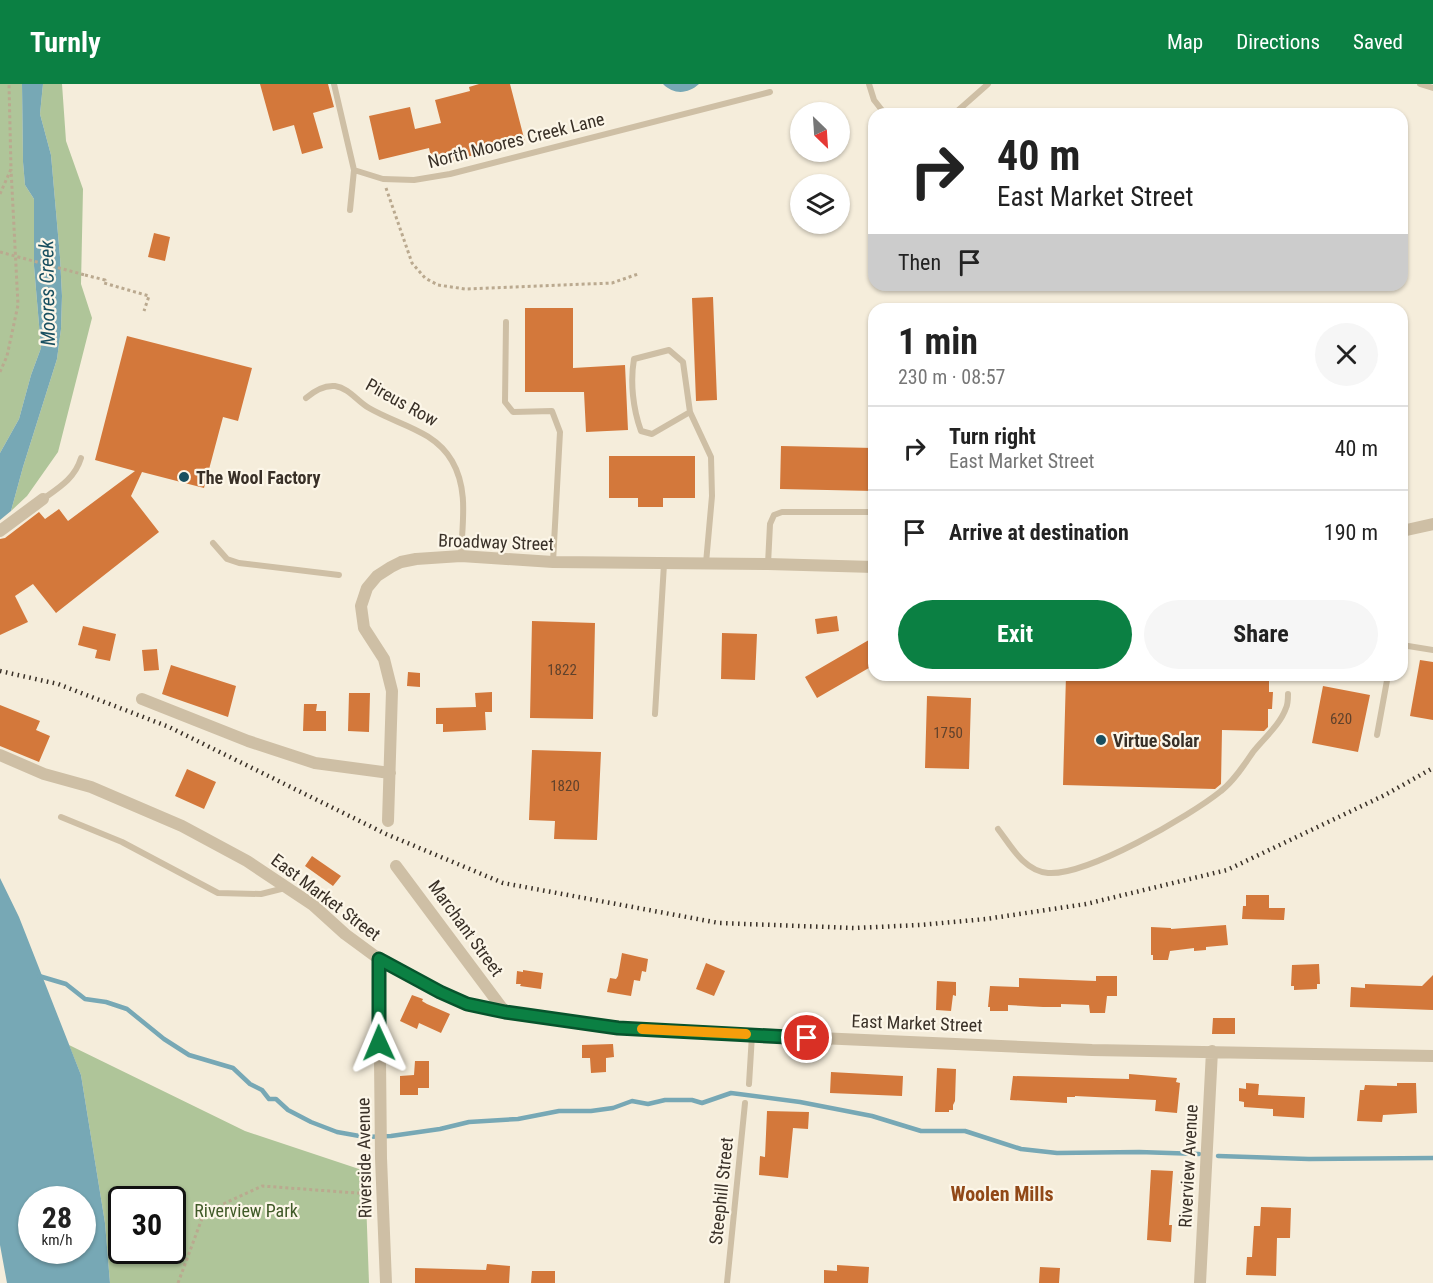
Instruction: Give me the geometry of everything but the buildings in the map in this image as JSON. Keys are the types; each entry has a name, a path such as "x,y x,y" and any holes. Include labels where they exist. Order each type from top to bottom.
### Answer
{"street":[{"path":"0,531 43,499"},
{"path":"1408,530 1433,524"},
{"name":"Broadway Street","path":"388,821 392,691 384,659 364,628 361,606 367,588 377,576 401,562 461,556 553,562 868,567"},
{"path":"142,699 257,744 315,763 390,773"},
{"name":"East Market Street","path":"0,755 44,774 91,787 148,810 247,861 313,906 379,959 467,1004 505,1012 618,1028 753,1035 1092,1050 1433,1056"},
{"name":"Marchant Street","path":"396,866 505,1012"},
{"name":"Riverside Avenue","path":"379,959 381,1158 386,1283"},
{"name":"Riverview Avenue","path":"1200,1283 1212,1051"}],"lane":[{"path":"334,84 354,170 350,210"},
{"path":"869,84 874,100 880,108"},
{"path":"961,108 988,84"},
{"path":"1420,84 1433,88"},
{"name":"North Moores Creek Lane","path":"354,170 383,179 414,180 450,174 770,92"},
{"path":"506,322 506,402 513,412 552,411 560,432 553,562"},
{"path":"690,412 652,434 641,431 636,417 633,394 631,372 634,359 669,350 682,362 690,412 711,457 712,496 706,564"},
{"name":"Pireus Row","path":"306,398 312,392 324,387 335,386 346,390 369,408 417,429 444,449 452,461 462,486 461,556"},
{"path":"43,499 71,479 81,458"},
{"path":"768,564 770,524 774,515 782,512 868,512"},
{"path":"213,543 227,559 239,563 339,575"},
{"path":"654,714 664,564"},
{"path":"1408,646 1433,650"},
{"path":"1377,735 1387,681"},
{"path":"998,829 1014,851 1030,867 1048,873 1073,870 1097,862 1172,823 1223,790 1277,724 1287,707 1288,694"},
{"path":"61,817 122,842 218,893 261,894 286,887"},
{"path":"749,1084 753,1035"},
{"name":"Steephill Street","path":"727,1283 745,1103"}],"path":[{"path":"0,372 7,356 18,305 9,84"},
{"path":"0,194 11,168"},
{"path":"383,179 412,263 425,278 438,285 465,289 612,283 638,274"},
{"path":"0,252 105,280 104,284 148,296 144,311"},
{"path":"177,1283 204,1213 262,1186 374,1194"}],"green space":[{"path":"0,84 22,84 23,162 25,185 34,199 34,266 41,348 19,419 0,453"},
{"path":"43,84 62,84 66,141 83,189 81,284 92,318 58,452 27,496 11,511 57,359 61,329 60,257 51,155 40,114"},
{"name":"Riverview Park","path":"69,1045 245,1131 365,1171 369,1283 110,1283 108,1264 186,1264 186,1186 108,1186 108,1259 105,1223 81,1075"}],"water":[{"name":"Moores Creek","path":"22,84 43,84 40,114 51,155 60,257 61,329 57,359 11,511 0,520 0,453 19,419 41,348 34,266 34,199 25,185 23,162"},
{"path":"663,84 699,84 690,90 681,92 667,88"},
{"path":"0,878 19,917 81,1075 105,1223 110,1283 7,1283 0,1245"}],"waterway":[{"path":"39,976 66,984 85,999 106,1002 127,1009 164,1039 189,1055 233,1068 250,1084 262,1090 269,1099 276,1099 288,1110 311,1122 337,1132 365,1137 440,1129 469,1122 518,1119 559,1111 591,1111 613,1108 632,1101 648,1104 665,1100 692,1100 702,1103 731,1093 800,1102 872,1116 921,1131 965,1131 1021,1149 1057,1153 1199,1154"},
{"path":"1218,1156 1309,1159 1433,1158"}],"railway":[{"path":"0,671 58,684 169,727 386,834 503,883 719,923 854,928 920,925 986,919 1086,904 1227,870 1385,795 1433,768"}],"slow traffic":[{"path":"642,1029 746,1034"}],"place":[{"name":"The Wool Factory","path":"184,477"},
{"name":"Virtue Solar","path":"1101,740"}],"district":[{"name":"Woolen Mills","path":"1002,1194"}],"route":[{"path":"379,1043 379,959 467,1004 505,1012 618,1028 807,1038"}]}
